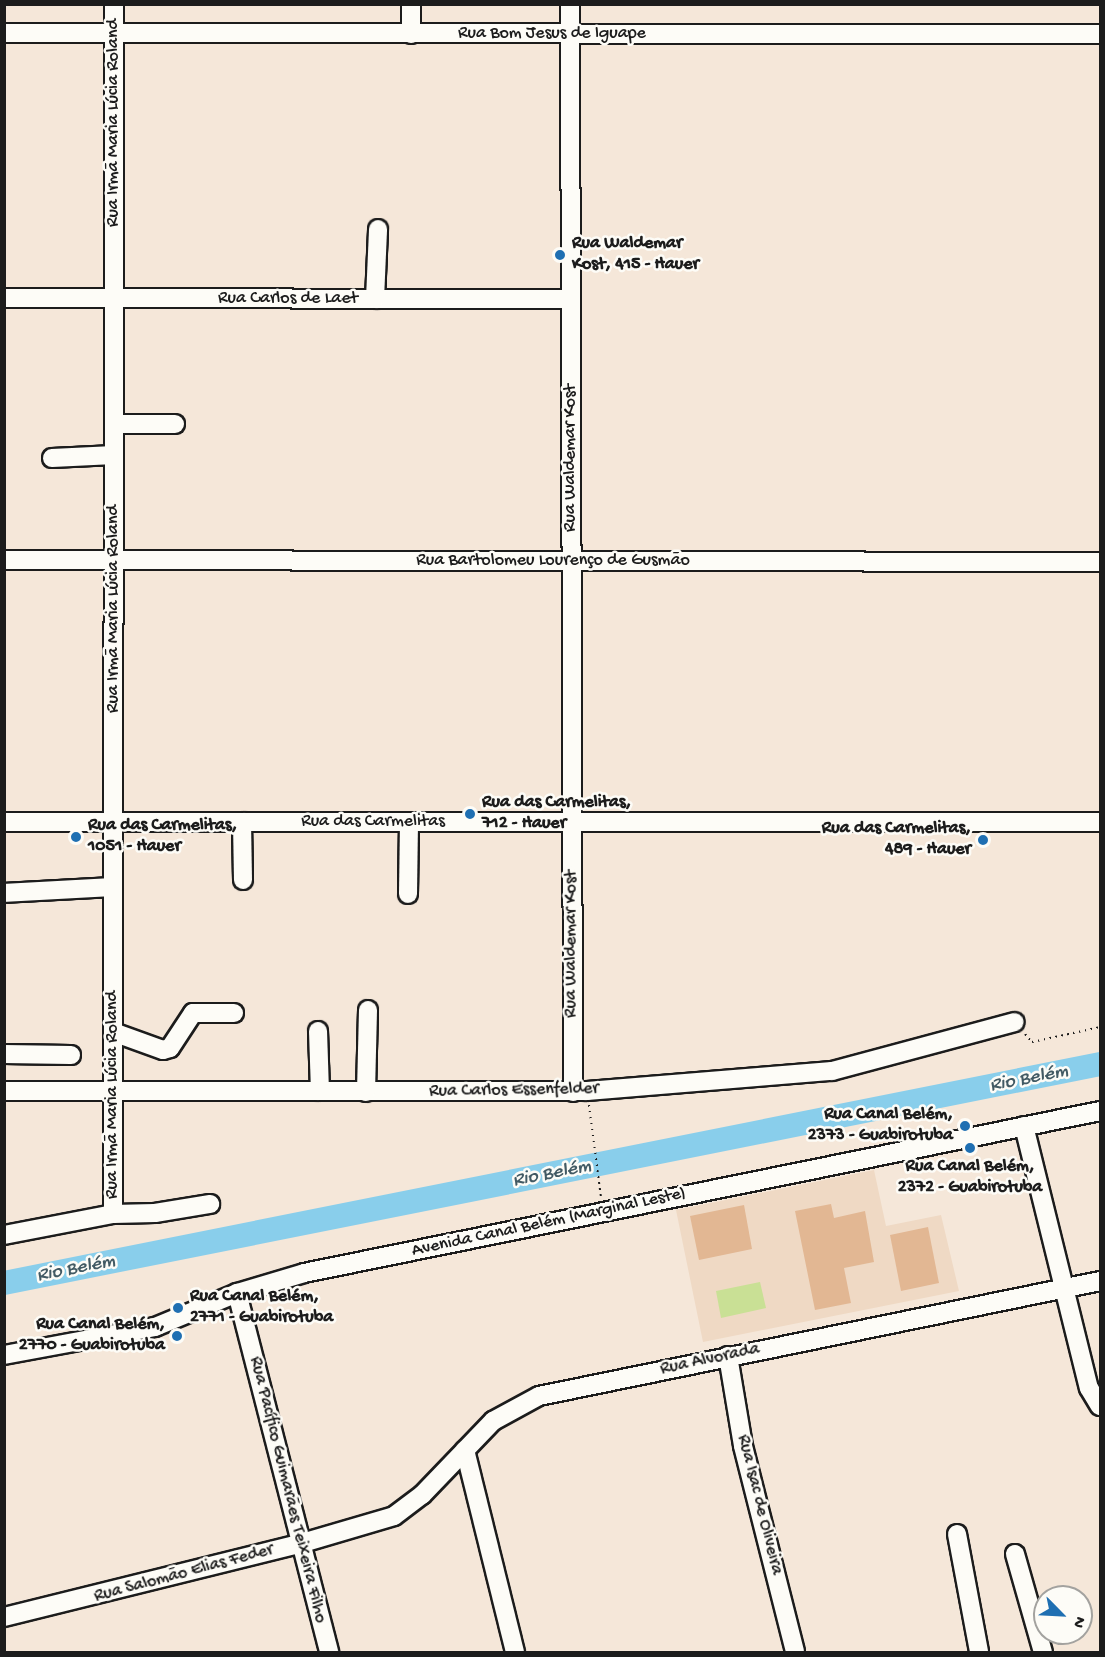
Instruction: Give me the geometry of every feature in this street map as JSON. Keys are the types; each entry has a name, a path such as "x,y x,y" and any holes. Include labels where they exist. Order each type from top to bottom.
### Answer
{"street":[{"name":"Rua Irmã Maria Lúcia Roland","path":"113,1214 114,4"},
{"path":"411,4 411,34"},
{"name":"Rua Waldemar Kost","path":"570,4 572,821 580,1092"},
{"name":"Rua Bom Jesus de Iguape","path":"4,33 1101,34"},
{"path":"375,299 378,229"},
{"name":"Rua Carlos de Laet","path":"4,298 571,299"},
{"path":"114,424 175,424"},
{"path":"52,458 114,455"},
{"name":"Rua Bartolomeu Lourenço de Gusmão","path":"4,560 1101,562"},
{"name":"Rua das Carmelitas","path":"4,822 1101,822"},
{"path":"242,822 243,880"},
{"path":"408,894 409,822"},
{"path":"4,893 113,887"},
{"path":"366,1092 368,1011"},
{"path":"113,1032 163,1050 170,1048 193,1013 234,1013"},
{"name":"Rua Carlos Essenfelder","path":"4,1091 580,1092 832,1071 1016,1022"},
{"path":"318,1031 320,1091"},
{"path":"4,1054 71,1055"},
{"name":"Avenida Canal Belém (Marginal Leste)","path":"4,1355 154,1328 237,1293 304,1273 1101,1111"},
{"path":"1024,1126 1089,1388 1101,1406"},
{"path":"4,1235 113,1214 155,1213 210,1204"},
{"name":"Rua Alvorada","path":"362,1526 394,1516 422,1495 493,1421 539,1396 1101,1281"},
{"name":"Rua Pacífico Guimarães Teixeira Filho","path":"237,1293 298,1544 329,1653"},
{"name":"Rua Isac de Oliveira","path":"728,1356 743,1446 795,1653"},
{"path":"465,1450 515,1653"},
{"name":"Rua Salomão Elias Feder","path":"4,1617 362,1526"},
{"path":"957,1534 979,1653"},
{"path":"1016,1554 1043,1653"}],"path":[{"path":"1016,1022 1032,1042 1101,1028"},
{"path":"580,1092 594,1144 599,1186"}],"shaded area":[{"path":"874,1170 886,1226 941,1215 959,1291 703,1342 676,1210"}],"green space":[{"path":"760,1282 766,1308 721,1318 716,1291"}],"building":[{"path":"831,1204 834,1218 865,1211 874,1262 844,1268 851,1303 815,1310 795,1211"},
{"path":"744,1205 752,1249 699,1260 690,1216"},
{"path":"928,1227 939,1283 901,1291 890,1235"}],"waterway":[{"name":"Rio Belém","path":"4,1283 1100,1064"}],"place":[{"name":"Rua Waldemar Kost, 415 - Hauer","path":"560,255"},
{"name":"Rua das Carmelitas, 712 - Hauer","path":"470,814"},
{"name":"Rua das Carmelitas, 1051 - Hauer","path":"76,837"},
{"name":"Rua das Carmelitas, 489 - Hauer","path":"983,840"},
{"name":"Rua Canal Belém, 2373 - Guabirotuba","path":"965,1126"},
{"name":"Rua Canal Belém, 2372 - Guabirotuba","path":"970,1148"},
{"name":"Rua Canal Belém, 2771 - Guabirotuba","path":"178,1308"},
{"name":"Rua Canal Belém, 2770 - Guabirotuba","path":"177,1336"}]}
